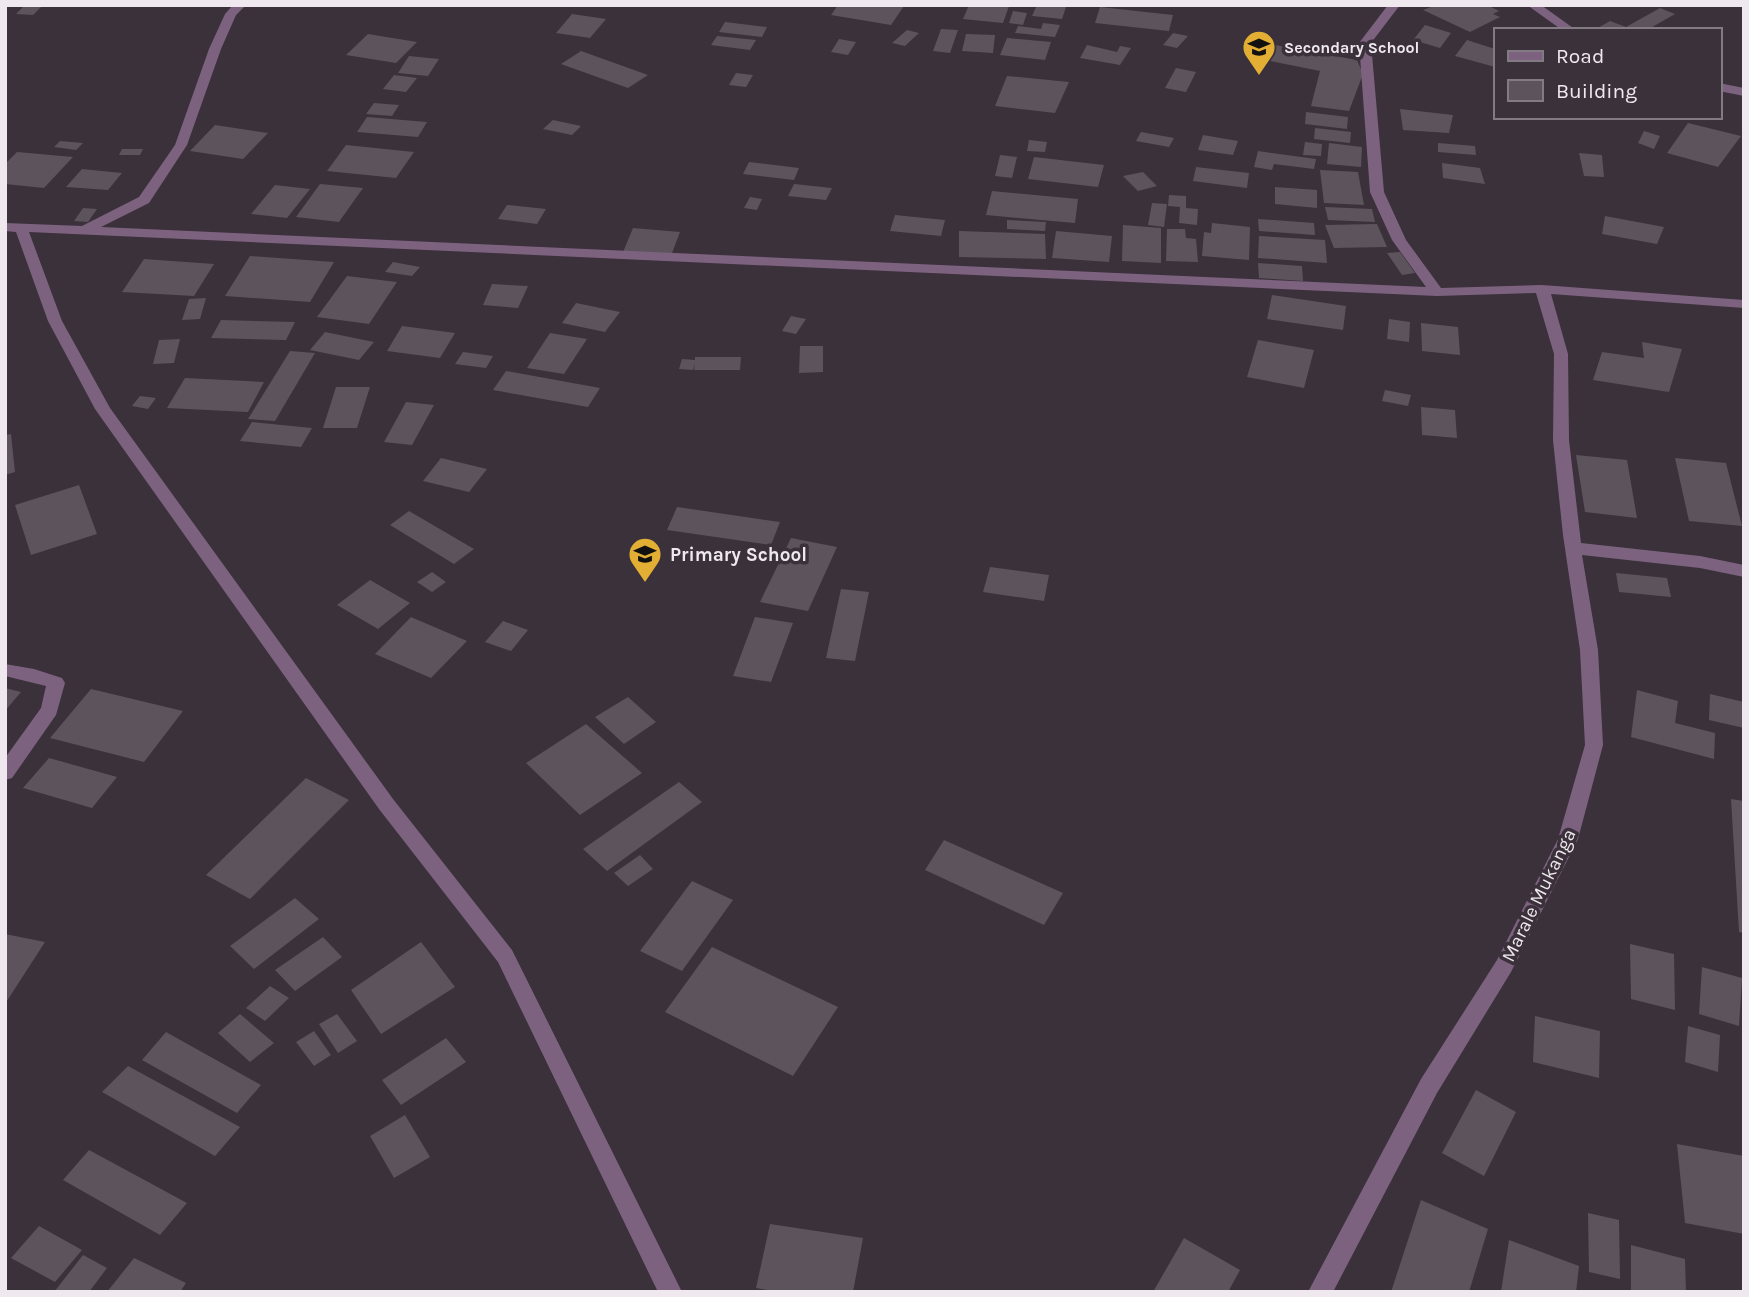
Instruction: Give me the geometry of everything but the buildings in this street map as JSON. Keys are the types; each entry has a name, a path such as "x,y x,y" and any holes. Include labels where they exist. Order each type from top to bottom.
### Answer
{"street":[{"path":"84,230 144,200 181,145 215,49 231,14 240,5"},
{"path":"1394,5 1370,34 1366,43 1377,192 1399,240 1437,292"},
{"path":"1533,5 1567,28"},
{"path":"1721,88 1744,92"},
{"path":"670,1292 505,956 386,804 103,409 54,321 13,227 1437,292 1542,289 1744,304"},
{"name":"Marale Mukanga","path":"1320,1292 1429,1086 1504,966 1569,839 1594,745 1589,650 1561,440 1561,354 1542,289"},
{"path":"1574,548 1700,562 1744,571"},
{"path":"5,670 34,675 56,683 50,709 5,773"}],"place":[{"name":"Secondary School","path":"1259,77"},
{"name":"Primary School","path":"645,584"}]}
